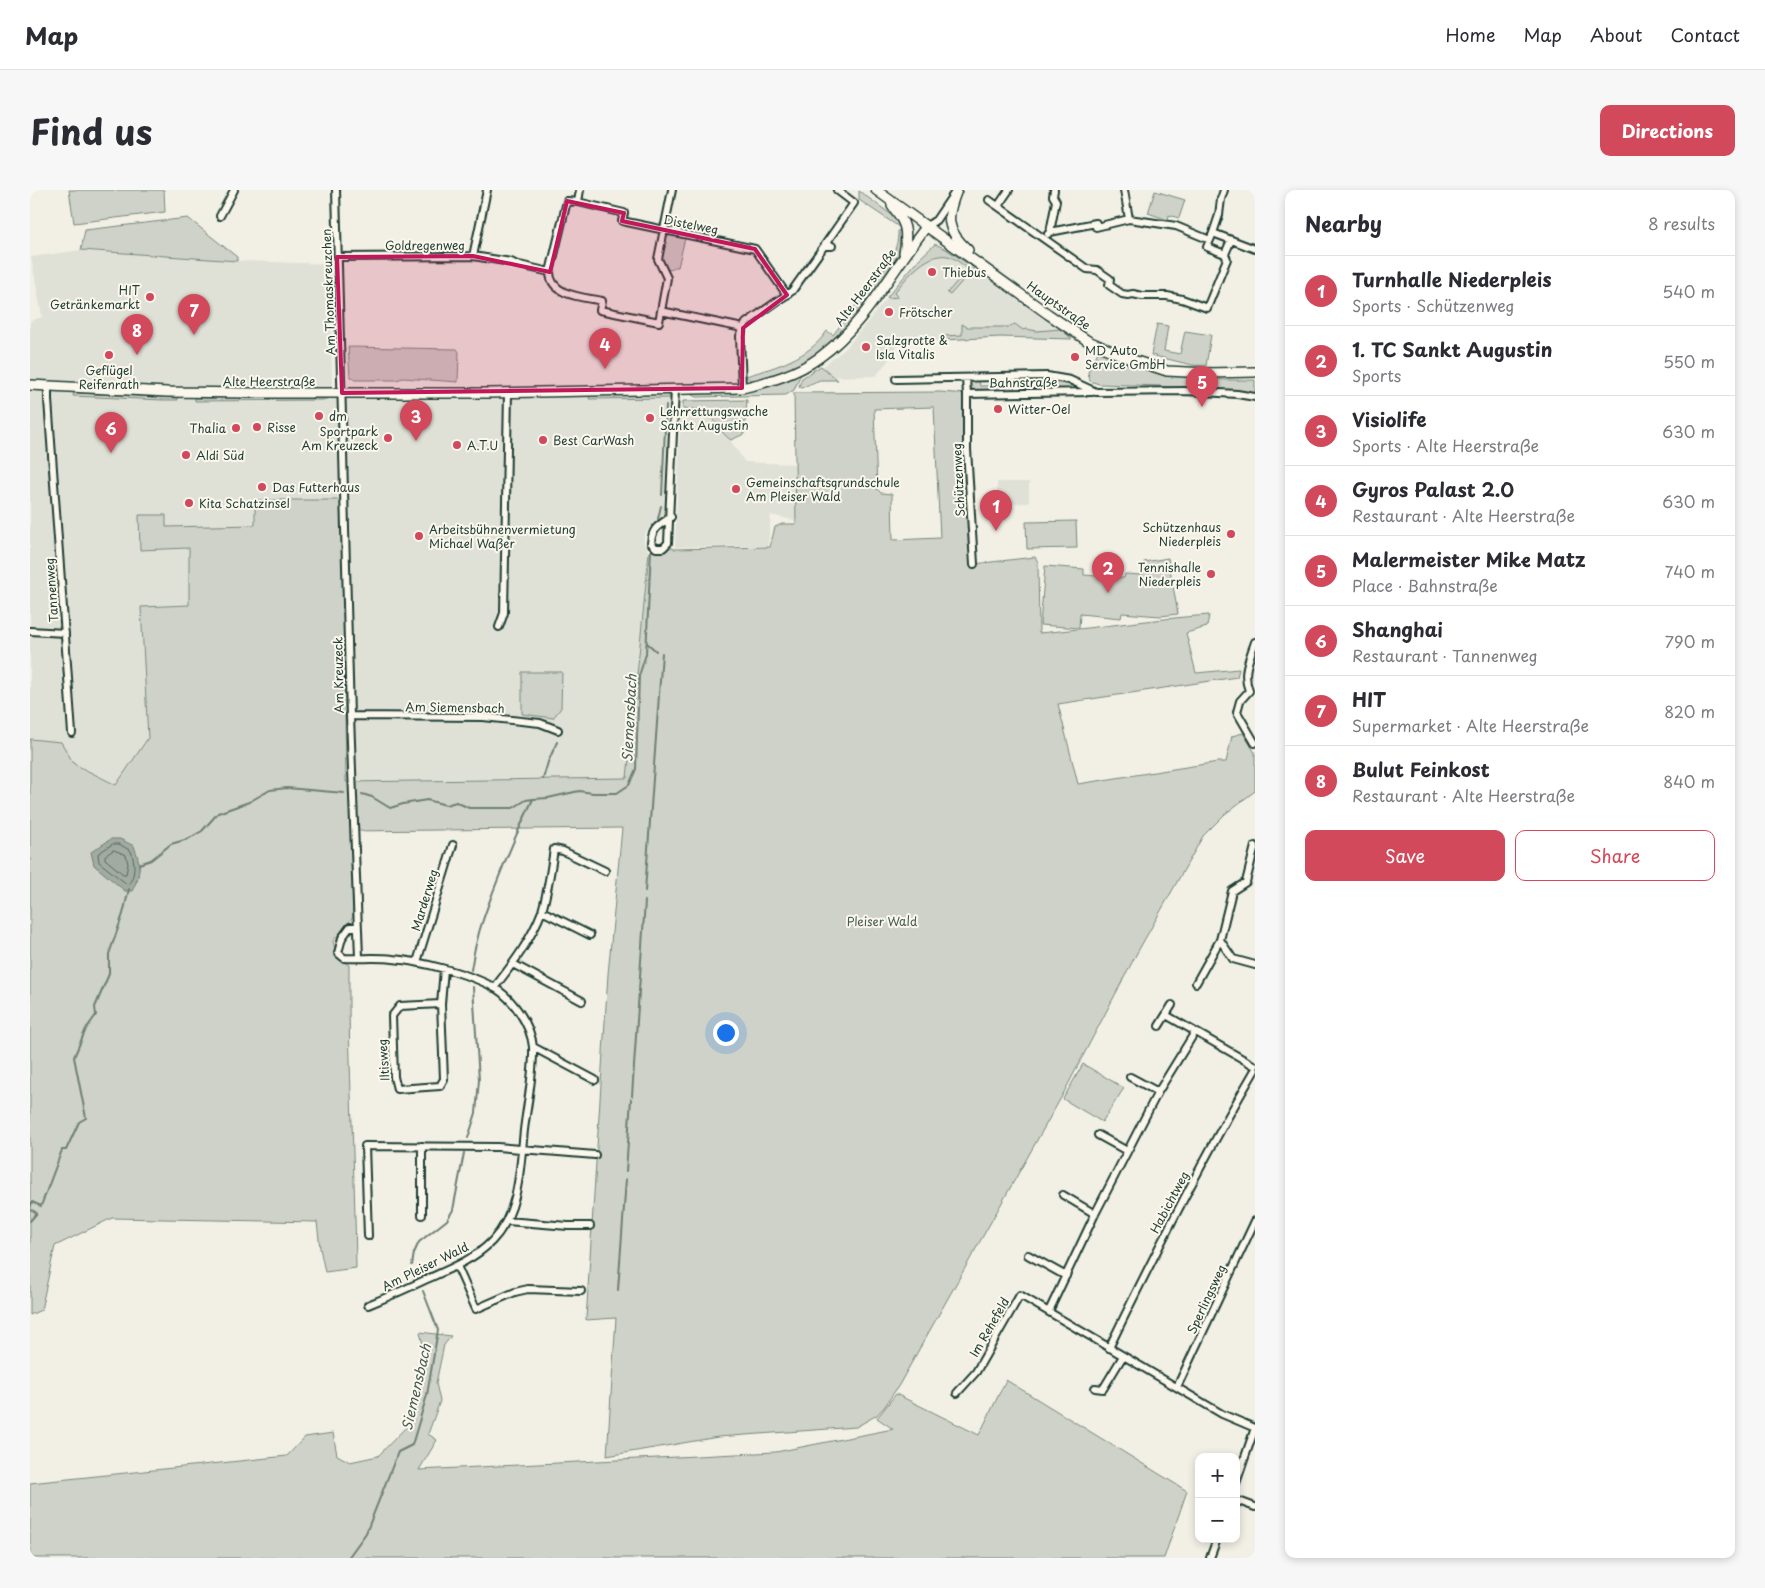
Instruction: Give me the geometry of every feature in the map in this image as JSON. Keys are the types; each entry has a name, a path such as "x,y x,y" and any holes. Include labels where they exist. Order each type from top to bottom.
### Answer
{"street":[{"path":"220,216 234,190"},
{"name":"Am Thomaskreuzchen","path":"336,190 342,393"},
{"path":"473,256 487,190"},
{"path":"580,190 578,202 567,200 550,279 560,291 602,301 600,310 659,322 667,278 658,259 672,190"},
{"path":"742,388 740,336 743,328 746,323 792,291 854,203 837,190"},
{"path":"927,226 936,220 956,190"},
{"path":"956,190 949,209 950,225 961,243 1004,281"},
{"path":"998,206 1009,190"},
{"path":"1044,240 1050,232 1056,202 1053,196 1054,190"},
{"path":"1124,190 1130,219"},
{"path":"1224,190 1219,215 1207,247 1226,254"},
{"path":"879,192 900,216 906,229 907,237 903,257"},
{"name":"Hauptstraße","path":"879,192 1048,314 1088,340 1134,360 1167,371 1207,373 1255,372"},
{"path":"989,200 1087,269 1097,270 1110,279 1109,285 1122,294 1128,295 1167,296 1207,308 1227,258 1226,254 1231,240"},
{"name":"Distelweg","path":"578,202 624,213 622,221 755,249 787,294"},
{"path":"1050,232 1096,223 1096,227 1130,219 1176,226 1231,240 1255,250"},
{"name":"Alte Heerstraße","path":"30,385 188,393 508,393 742,388 785,375 819,358 836,344 849,332 876,297 927,226"},
{"path":"824,246 832,246"},
{"name":"Goldregenweg","path":"337,257 473,256 511,262 550,272"},
{"path":"661,311 743,328"},
{"name":"Bahnstraße","path":"896,378 1058,377 1070,380 1096,392"},
{"path":"966,378 967,394"},
{"name":"Tannenweg","path":"48,386 47,396 72,733"},
{"path":"671,517 656,528 652,534 651,543 656,548 663,548 668,545 671,517 675,389"},
{"name":"Bahnstraße","path":"967,394 1185,391 1255,397"},
{"name":"Am Kreuzeck","path":"342,393 358,957"},
{"path":"499,627 504,614 508,393"},
{"name":"Schützenweg","path":"967,394 967,449 974,564"},
{"path":"30,631 65,633"},
{"path":"1255,642 1245,681 1252,692 1240,701 1237,712 1255,743"},
{"name":"Am Siemensbach","path":"350,716 483,717 540,723 558,730"},
{"name":"Marderweg","path":"417,962 453,845"},
{"path":"1196,983 1220,940 1232,891 1246,882 1255,846"},
{"path":"494,988 513,964 531,935 542,911 554,849 563,851 604,871"},
{"path":"542,911 590,935"},
{"name":"Am Pleiser Wald","path":"357,927 350,927 339,945 338,953 344,958 358,957 417,962 444,969 494,988 505,995 519,1012 533,1047 515,1199 507,1221 492,1242 477,1254 457,1266 368,1305"},
{"path":"1220,940 1233,959 1255,965"},
{"path":"513,964 582,1001"},
{"name":"Iltisweg","path":"441,1004 400,1006 392,1016 394,1077 397,1089 440,1086 444,1079 441,1004 444,969"},
{"path":"1159,1026 1172,1005"},
{"path":"1166,1015 1255,1066"},
{"path":"1049,1311 1095,1214 1158,1092 1196,1032"},
{"path":"533,1047 595,1080"},
{"name":"Habichtweg","path":"1109,1348 1160,1242 1218,1133 1255,1070"},
{"path":"1130,1077 1158,1092"},
{"path":"1098,1135 1127,1151"},
{"path":"368,1236 366,1146 496,1147 595,1155"},
{"path":"422,1146 422,1215"},
{"path":"1063,1195 1095,1214"},
{"path":"507,1221 590,1226"},
{"name":"Sperlingsweg","path":"1177,1387 1255,1221"},
{"path":"1028,1255 1066,1276"},
{"path":"457,1266 476,1309 515,1292 528,1289 581,1291"},
{"name":"Im Rehefeld","path":"957,1393 976,1372 1020,1295 1222,1414 1255,1428"},
{"path":"1094,1388 1104,1389 1123,1356"},
{"path":"1240,1471 1255,1428"},
{"path":"1240,1501 1255,1507"},
{"path":"1210,1558 1216,1543"}],"highlighted area":[{"path":"567,201 624,213 622,221 755,249 787,295 743,328 742,388 342,393 337,257 473,256 550,272"}],"shaded area":[{"path":"81,250 242,261 331,264 332,391 675,389 671,517 649,528 644,536 644,542 649,552 627,778 345,782 342,500 255,500 256,525 211,526 140,550 189,548 189,605 141,607 148,738 116,785 74,764 61,742 30,739 30,321 42,317 31,257"},
{"path":"947,250 1034,311 1078,339 1001,338 897,342 894,353 876,376 833,377 820,369 846,348 919,259"},
{"name":"Gemeinschaftsgrundschule Am Pleiser Wald","path":"681,401 705,403 745,462 795,464 796,521 771,515 768,546 675,547"},
{"path":"997,482 1029,482 1029,503 997,504"}],"green space":[{"path":"69,190 164,190 165,212 74,223"},
{"path":"859,191 896,218 902,229 859,200"},
{"path":"1155,191 1185,200 1179,218 1169,215 1168,220 1148,213"},
{"path":"188,218 237,257 237,261 81,250 85,230"},
{"path":"898,230 901,232 902,241 897,256 866,304 848,326 827,346 810,359 798,365 760,379 752,380 746,376 780,365 801,355 820,340 827,331 833,335 858,302 866,287 870,289 885,269 896,247"},
{"path":"673,234 685,238 678,267 670,270 665,269 661,258 665,238"},
{"path":"935,244 946,249 974,268 950,295 947,293 968,269 951,257 934,257 919,266 905,280 894,293 898,297 887,297 919,259"},
{"path":"962,324 967,327 1008,327 1015,324 1023,330 1037,331 1061,329 1072,339 1000,337 944,340 944,336 962,335"},
{"path":"1157,324 1168,326 1164,351 1180,354 1185,331 1211,335 1206,366 1192,365 1151,355"},
{"path":"348,347 457,349 459,352 458,382 403,378 396,380 355,380 350,377"},
{"path":"1099,350 1136,366 1175,376 1215,380 1255,380 1255,393 1161,386 1099,384 1090,381 1088,372"},
{"path":"817,365 800,376 794,390 786,395 696,397 691,393 758,389"},
{"path":"821,366 838,380 820,380 801,388 799,386 802,378"},
{"path":"1013,379 1050,379 1069,382 1071,387 1066,390 1053,390 1049,384 1017,385 1011,391 975,392 970,386 970,383 975,380 979,380 980,386 1009,385"},
{"path":"661,392 671,398 589,399 590,396 659,394"},
{"name":"Pleiser Wald","path":"940,392 967,394 974,564 1035,557 1038,562 1039,633 1209,615 1207,627 1186,633 1196,673 1239,669 1237,677 1058,704 1078,784 1226,762 1232,736 1243,733 1255,753 1255,791 1225,814 1203,836 1137,953 1062,1096 899,1385 877,1415 856,1427 718,1437 607,1456 616,1318 586,1320 608,974 622,828 351,831 353,917 333,941 337,958 349,965 356,1268 325,1272 317,1222 112,1218 55,1246 41,1310 30,1315 30,739 61,742 74,764 116,785 148,738 141,607 189,605 189,548 140,550 139,515 166,515 166,527 255,525 255,500 342,500 346,782 627,778 649,552 668,545 674,549 770,547 775,527 782,524 796,524 794,393","holes":["934,407 940,538 893,540 892,494 881,493 877,489 874,409","140,862 137,882 107,875 94,865"]},
{"path":"74,393 178,398 178,400 73,396"},
{"path":"195,398 325,398 327,400 195,401"},
{"path":"747,400 744,434 731,440 706,413 701,410 683,409 683,401"},
{"path":"1076,521 1077,548 1027,549 1026,522"},
{"path":"1168,558 1178,614 1160,616 1122,613 1121,618 1080,614 1079,628 1040,625 1045,566 1084,569 1084,575 1124,578 1125,574 1142,575 1144,562"},
{"path":"522,672 562,672 561,708 553,718 522,714"},
{"path":"1083,1064 1124,1088 1102,1122 1063,1099"},
{"path":"420,1332 451,1336 444,1345 436,1383 440,1401 428,1434 437,1440 419,1470 776,1452 893,1429 877,1418 896,1394 979,1435 1006,1380 1187,1491 1164,1558 30,1558 30,1483 287,1456 305,1437 333,1433 337,1455 350,1462 378,1456 410,1423 423,1345"}],"water":[{"path":"111,839 120,839 134,846 139,869 132,891 125,891 94,865 91,852"}],"waterway":[{"name":"Siemensbach","path":"662,495 666,406"},
{"name":"Siemensbach","path":"658,519 661,506"},
{"name":"Siemensbach","path":"471,970 477,939 486,911 507,857 533,799 548,798 579,791 617,793 629,785 636,769 639,676 646,654 651,549"},
{"path":"647,643 656,651"},
{"path":"645,891 662,653"},
{"path":"543,779 557,742"},
{"path":"139,864 151,860 171,844 188,839 202,831 218,813 249,802 270,790 287,788 344,793"},
{"path":"362,794 372,797 390,808 427,800 446,805 456,802 469,808 513,808 526,800 533,799"},
{"path":"30,1221 37,1213 30,1209 32,1202 41,1206 62,1150 66,1150 79,1122 86,1118 74,1057 86,1029 96,1015 95,1007 109,974 109,954 123,914 129,889"},
{"path":"632,1096 645,901"},
{"name":"Siemensbach","path":"468,1138 476,1113 479,1080 473,987"},
{"path":"626,1171 631,1099"},
{"name":"Siemensbach","path":"412,1265 414,1253 419,1242 447,1220 453,1210 464,1153"},
{"path":"618,1290 626,1179"},
{"name":"Siemensbach","path":"348,1558 366,1533 398,1452 412,1445 427,1395 438,1330 423,1291"}],"place":[{"name":"Thiebus","path":"932,272"},
{"name":"HIT Getränkemarkt","path":"150,297"},
{"name":"Frötscher","path":"889,312"},
{"name":"HIT","path":"194,335"},
{"name":"Salzgrotte & Isla Vitalis","path":"866,347"},
{"name":"Geflügel Reifenrath","path":"109,355"},
{"name":"Bulut Feinkost","path":"137,355"},
{"name":"MD Auto Service GmbH","path":"1075,357"},
{"name":"Gyros Palast 2.0","path":"605,369"},
{"name":"Malermeister Mike Matz","path":"1202,407"},
{"name":"Witter-Oel","path":"998,409"},
{"name":"dm","path":"319,416"},
{"name":"Lehrrettungswache Sankt Augustin","path":"650,418"},
{"name":"Risse","path":"257,427"},
{"name":"Thalia","path":"236,428"},
{"name":"Sportpark Am Kreuzeck","path":"388,438"},
{"name":"Best CarWash","path":"543,440"},
{"name":"Visiolife","path":"416,441"},
{"name":"A.T.U","path":"457,445"},
{"name":"Shanghai","path":"111,453"},
{"name":"Aldi Süd","path":"186,455"},
{"name":"Das Futterhaus","path":"262,487"},
{"name":"Gemeinschaftsgrundschule Am Pleiser Wald","path":"736,489"},
{"name":"Kita Schatzinsel","path":"189,503"},
{"name":"Turnhalle Niederpleis","path":"996,531"},
{"name":"Schützenhaus Niederpleis","path":"1231,534"},
{"name":"Arbeitsbühnenvermietung Michael Waßer","path":"419,536"},
{"name":"Tennishalle Niederpleis","path":"1211,574"},
{"name":"1. TC Sankt Augustin","path":"1108,593"}]}
